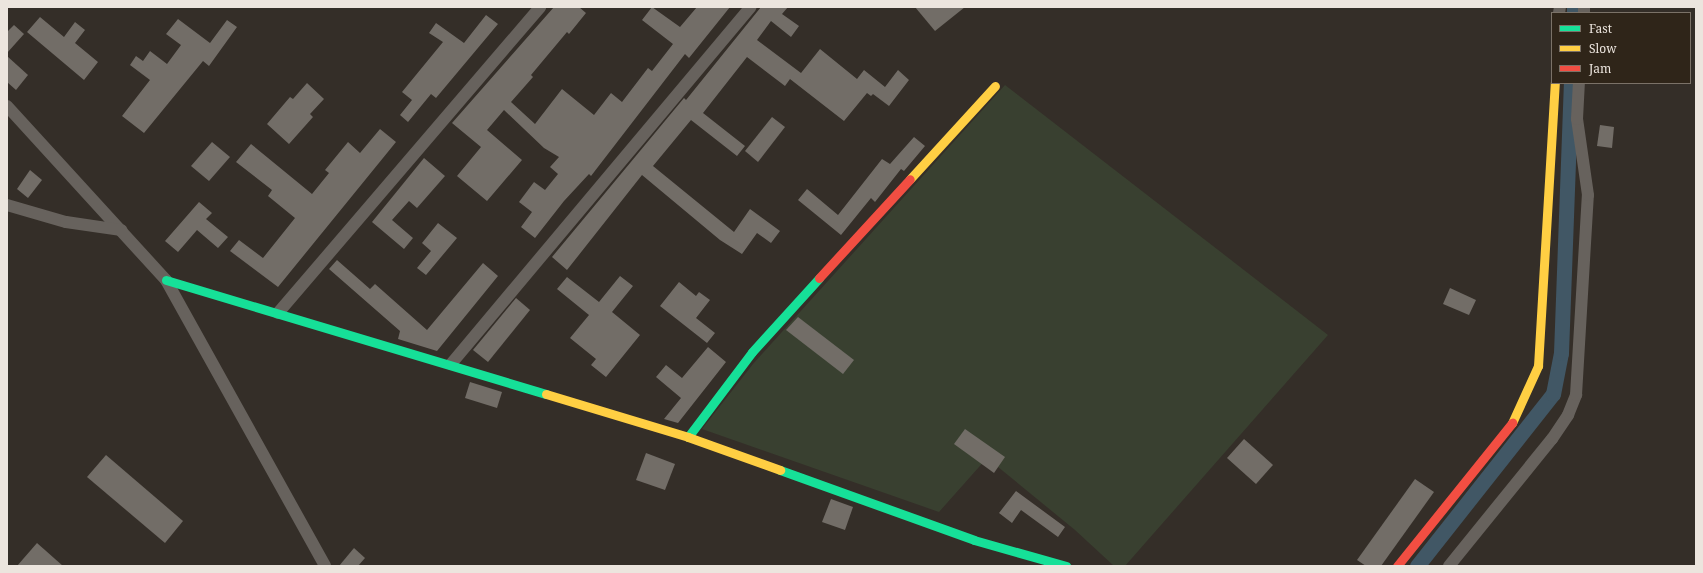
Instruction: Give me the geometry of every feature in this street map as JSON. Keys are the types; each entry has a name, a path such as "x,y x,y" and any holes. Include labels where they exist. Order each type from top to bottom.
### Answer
{"street":[{"path":"278,313 540,7"},
{"path":"451,364 751,7"},
{"path":"1397,566 1515,419 1538,366 1555,84"},
{"path":"1450,566 1552,439 1568,415 1576,395 1588,194 1577,119 1579,84"},
{"path":"688,436 752,352 995,86"},
{"path":"7,106 166,280 325,566"},
{"path":"7,205 66,222 121,230"},
{"path":"166,280 688,436 974,540 1066,566"}],"green space":[{"path":"1005,85 1328,335 1125,566 1114,566 1075,530 987,458 939,512 702,429 753,364"}],"building":[{"path":"554,7 579,7 586,13 569,34 567,32 531,75 533,77 511,102 535,124 562,89 594,115 611,93 622,102 648,68 652,71 673,44 642,20 652,7 680,27 697,7 730,7 689,58 685,54 591,176 589,174 564,201 535,238 521,227 532,212 519,202 534,182 545,190 558,174 550,167 559,157 544,148 504,110 487,130 522,160 487,201 457,176 481,147 452,123"},
{"path":"761,7 788,7 782,14 799,26 791,37 771,21 757,40 801,73 820,49 857,79 864,70 885,87 898,70 909,80 889,106 873,94 871,96 867,93 844,121 790,79 785,86 747,57 703,113 745,146 737,156 691,120 653,166 734,232 750,209 780,231 771,243 757,233 742,254 720,240 642,175 567,270 552,257 684,98 686,100"},
{"path":"915,7 965,7 935,31"},
{"path":"486,15 498,24 436,98 431,94 408,122 400,115 412,100 402,92 443,42 429,33 436,23 464,43"},
{"path":"40,17 64,37 75,22 85,30 75,43 98,62 84,80 27,32"},
{"path":"178,19 210,43 227,20 237,27 209,66 203,61 144,133 122,116 150,80 130,65 136,56 143,61 150,51 167,64 181,45 166,34"},
{"path":"14,25 24,34 7,53 7,32"},
{"path":"7,56 28,75 16,90 7,82"},
{"path":"307,83 324,99 310,114 313,117 289,144 267,124 290,97 293,99"},
{"path":"772,117 785,127 758,162 745,151"},
{"path":"1600,125 1614,127 1612,148 1597,146"},
{"path":"380,129 396,142 278,287 230,251 239,240 263,258 295,218 268,196 272,190 236,162 251,144 312,194 329,173 325,170 348,142 360,153"},
{"path":"914,137 925,146 904,171 901,169 875,202 871,198 841,235 798,200 807,189 838,215 882,159 890,164"},
{"path":"212,142 230,157 209,181 191,166"},
{"path":"424,158 445,176 417,208 409,201 392,220 413,238 404,249 372,222"},
{"path":"30,170 42,180 28,198 17,189"},
{"path":"199,202 212,213 206,219 228,237 218,248 197,230 178,252 165,241"},
{"path":"438,223 457,238 426,275 417,268 431,251 422,243"},
{"path":"337,260 370,289 375,284 427,330 483,263 498,276 437,351 398,339 400,331 329,269"},
{"path":"620,276 633,286 612,312 640,335 606,377 591,365 596,359 570,338 589,315 557,289 567,277 599,302"},
{"path":"679,282 696,296 699,292 710,300 696,318 715,333 707,343 660,306"},
{"path":"1450,288 1476,300 1469,315 1443,304"},
{"path":"516,298 530,310 488,362 473,350"},
{"path":"798,317 854,360 843,374 786,330"},
{"path":"708,347 726,362 678,423 664,419 681,398 656,377 666,365 682,378"},
{"path":"470,382 502,392 497,408 465,398"},
{"path":"965,429 1005,457 994,473 954,444"},
{"path":"1244,439 1273,465 1256,484 1227,458"},
{"path":"646,453 675,464 665,490 636,480"},
{"path":"106,455 183,521 165,543 87,477"},
{"path":"1415,479 1434,492 1381,566 1366,566 1357,560"},
{"path":"1016,491 1065,527 1058,537 1021,510 1012,523 999,513"},
{"path":"831,499 853,507 845,530 822,522"},
{"path":"37,543 63,566 17,566"},
{"path":"354,548 365,558 358,566 339,566"}],"waterway":[{"path":"1574,7 1574,12"},
{"path":"1417,566 1553,394 1561,353 1571,84"}],"traffic: fast":[{"path":"688,437 752,352 819,278"},
{"path":"166,280 546,394"},
{"path":"780,470 974,540 1066,566"}],"traffic: slow":[{"path":"1512,423 1538,366 1555,84"},
{"path":"910,179 995,86"},
{"path":"546,394 688,437 780,470"}],"traffic: jam":[{"path":"819,278 910,179"},
{"path":"1397,566 1512,423"}]}
